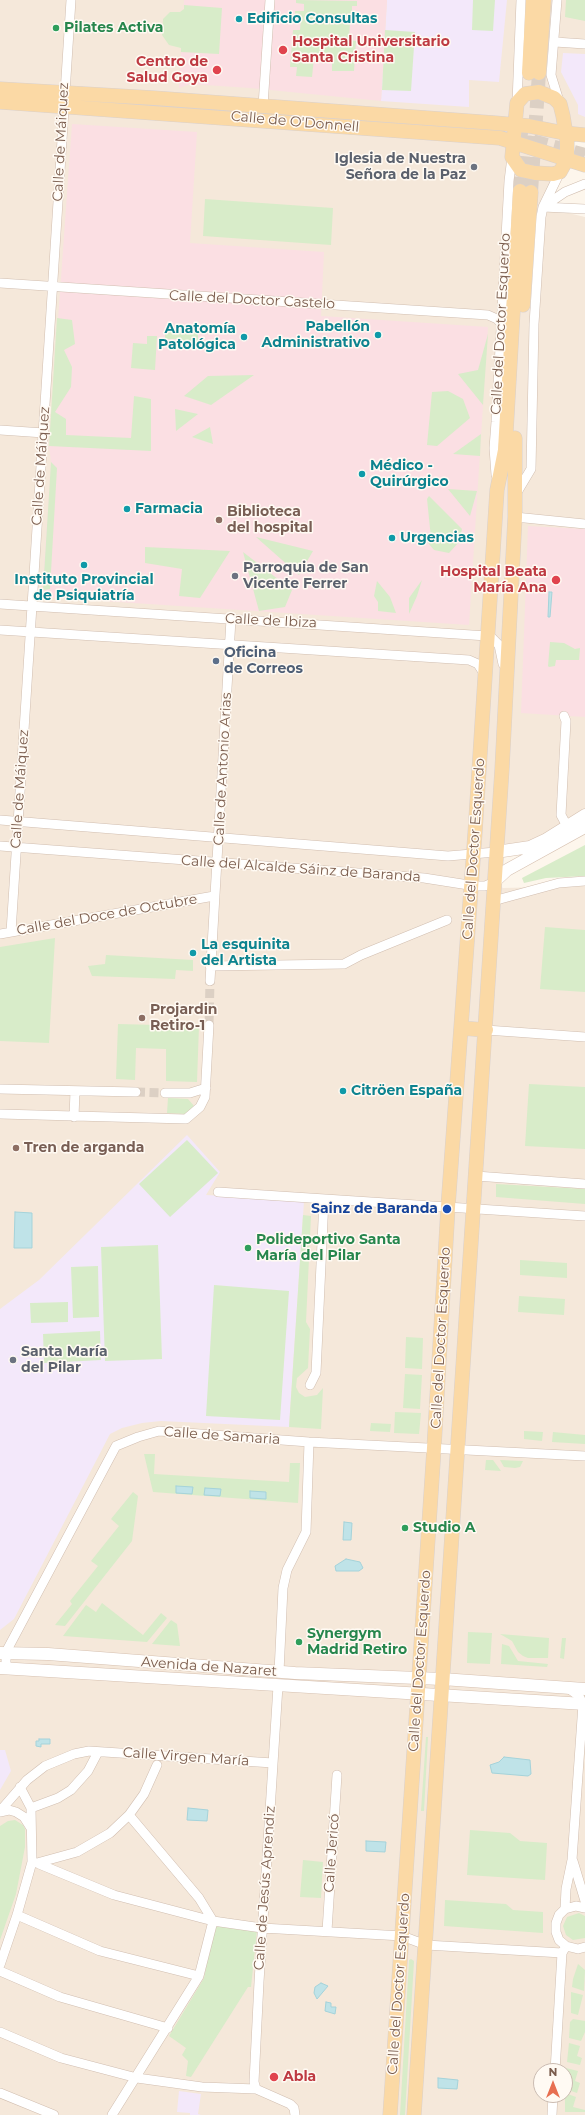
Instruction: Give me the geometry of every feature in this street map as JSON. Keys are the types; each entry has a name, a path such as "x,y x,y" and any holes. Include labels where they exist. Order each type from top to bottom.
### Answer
{"main road":[{"path":"533,0 534,73 544,0"},
{"name":"Calle de O'Donnell","path":"0,89 263,106 514,125 585,135"},
{"path":"512,157 515,164 525,172 545,174 560,172 567,159 560,104 547,94 539,92 525,94 517,103"},
{"name":"Calle de O'Donnell","path":"0,102 500,138 585,165"},
{"name":"Calle del Doctor Esquerdo","path":"512,157 517,103"},
{"name":"Calle del Doctor Esquerdo","path":"390,2115 434,1448 448,1207 486,677 487,636 497,490 505,450 526,192 514,460 514,517 486,1030 414,2115"},
{"name":"Calle del Alcalde Sáinz de Baranda","path":"496,852 530,847 585,815"},
{"path":"494,882 507,870 585,827"},
{"path":"461,1028 486,1030"},
{"name":"Avenida de Nazaret","path":"3,1653 278,1672 442,1679 585,1689"},
{"name":"Avenida de Nazaret","path":"3,1668 584,1704"}],"street":[{"name":"Calle de Máiquez","path":"11,932 71,0"},
{"path":"263,106 270,0"},
{"name":"Calle del Doctor Esquerdo","path":"517,103 521,0"},
{"path":"557,0 555,42 551,75 560,104"},
{"path":"555,42 585,44"},
{"name":"Calle del Doctor Esquerdo","path":"497,490 494,448 509,181 512,157"},
{"path":"514,497 531,469 534,324 542,207 560,172"},
{"path":"542,207 565,192 585,184"},
{"path":"542,207 585,209"},
{"name":"Calle del Doctor Castelo","path":"0,283 488,315 497,319 502,324"},
{"path":"0,430 44,433"},
{"path":"514,517 585,524"},
{"name":"Calle de Ibiza","path":"0,604 487,636"},
{"name":"Calle de Antonio Arias","path":"210,981 231,619"},
{"name":"Calle de Ibiza","path":"0,630 469,660 481,667 486,677"},
{"path":"487,636 499,644 506,683"},
{"path":"564,716 566,721 561,815 567,826"},
{"name":"Calle del Alcalde Sáinz de Baranda","path":"0,820 441,855 473,855 496,852"},
{"name":"Calle del Alcalde Sáinz de Baranda","path":"0,846 424,878 471,885 485,886 494,882"},
{"path":"493,901 559,883 585,881"},
{"name":"Calle del Doce de Octubre","path":"0,934 214,896"},
{"path":"210,966 344,964 361,955 447,920"},
{"path":"0,1114 186,1119 200,1107 205,1097 209,1024"},
{"path":"486,1030 585,1037"},
{"path":"165,1093 190,1093 206,1088"},
{"path":"0,1089 136,1092"},
{"path":"74,1116 75,1091"},
{"path":"476,1176 585,1184"},
{"path":"218,1192 585,1216"},
{"path":"310,1385 316,1373 324,1199"},
{"name":"Calle de Samaria","path":"3,1668 3,1653 116,1446 138,1437 159,1431 309,1442 585,1456"},
{"name":"Calle de Jesús Aprendiz","path":"277,1686 270,1681 278,1672 282,1588 287,1570 306,1532 309,1442"},
{"name":"Calle de Jesús Aprendiz","path":"277,1686 284,1683 285,1677 278,1672"},
{"name":"Calle de Jesús Aprendiz","path":"256,2089 254,2082 262,1928 277,1686"},
{"path":"565,1909 566,1889 572,1860 584,1704 579,1696 566,1688"},
{"name":"Calle Virgen María","path":"0,1812 20,1787 46,1766 74,1754 89,1751 273,1763"},
{"path":"31,1808 58,1798 71,1790 83,1779 98,1752"},
{"path":"36,1863 77,1852 110,1833 129,1815 144,1794 156,1765"},
{"name":"Calle Jericó","path":"327,1932 337,1775"},
{"path":"0,1965 36,1863 31,1828 31,1808 20,1787"},
{"path":"0,1812 9,1810 16,1812 24,1817 31,1828"},
{"path":"112,2115 168,2028 199,1976 213,1921 199,1898 129,1815"},
{"path":"572,1860 585,1901"},
{"path":"36,1863 114,1895 213,1921 262,1928 402,1936 426,1945 564,1950 585,1947"},
{"path":"190,1914 198,1908 199,1898"},
{"path":"556,2063 564,1950 556,1932 556,1923 559,1915 565,1909 576,1906 585,1908"},
{"path":"17,1915 100,1952 199,1976"},
{"path":"0,1971 60,1997 168,2028"},
{"path":"0,2032 61,2058 136,2078 202,2087 256,2089 290,2104 294,2108 295,2115"},
{"path":"0,2093 54,2115"},
{"path":"552,2115 553,2103"}],"shaded area":[{"path":"0,0 585,0 585,135 567,141 543,207 585,217 585,815 545,840 496,852 494,882 503,888 585,886 585,2115 0,2115"},
{"name":"Hospital Universitario Santa Cristina","path":"184,0 387,0 381,101 250,88 190,84 179,88"},
{"path":"387,0 507,0 499,82 469,80 469,107 381,101"},
{"path":"563,53 585,54 585,117 578,114 578,105 561,72"},
{"path":"72,124 197,132 190,243 324,252 321,316 488,327 469,625 42,597 51,462 49,446"},
{"name":"Hospital Beata María Ana","path":"528,526 585,529 585,717 521,713"},
{"path":"187,1135 220,1172 206,1195 304,1201 289,1427 161,1421 142,1423 122,1428 110,1434 14,1619 0,1630 0,1309 39,1280"},
{"path":"0,1750 5,1750 11,1771 0,1790"},
{"path":"179,2091 201,2094 198,2114 201,2115 190,2115 190,2113 177,2112"}],"green space":[{"path":"296,0 357,1 357,6 352,6 352,13 357,14 357,16 351,15 349,40 356,41 354,71 332,71 332,59 329,56 318,55 314,58 312,77 296,76 297,67 290,67 293,30 300,30 301,17 295,17 295,11 304,11 304,4 296,3"},
{"path":"473,0 495,0 493,31 472,30"},
{"path":"566,0 585,0 585,21 565,17"},
{"path":"184,5 222,8 219,54 181,52 181,48 169,45 162,35 163,19 170,12 180,12 184,9"},
{"path":"385,30 415,32 411,91 382,90"},
{"path":"205,199 333,208 331,245 203,236"},
{"path":"57,318 72,320 75,344 64,350 72,367 71,387 55,412 66,419 66,435 131,438 134,396 151,399 151,451 49,446"},
{"path":"165,330 198,333 198,345 179,344 179,339 165,339"},
{"path":"488,334 483,405 458,374 478,370"},
{"path":"147,336 157,336 155,370 131,368 133,343 147,344"},
{"path":"254,375 211,405 184,396 208,376"},
{"path":"448,391 463,399 470,418 437,446 427,445 432,392"},
{"path":"175,409 198,414 176,431"},
{"path":"210,427 213,444 192,437"},
{"path":"481,434 480,456 453,454"},
{"path":"51,462 57,468 50,589 43,590"},
{"path":"448,489 477,491 470,516"},
{"path":"429,496 462,529 459,542 449,553 434,550 424,538 431,538 427,499"},
{"path":"256,537 313,551 299,575"},
{"path":"145,547 230,551 200,598 179,596 182,569 145,563"},
{"path":"243,552 292,590 285,607 259,611"},
{"path":"422,580 417,596 409,614 409,598"},
{"path":"377,581 390,597 396,613 378,611 378,602 374,596"},
{"path":"550,642 564,643 575,649 580,648 579,660 556,660 555,666 549,667"},
{"path":"585,845 585,876 546,878 524,883 522,878"},
{"path":"545,927 585,930 585,992 540,989"},
{"path":"55,938 49,1043 0,1041 0,947"},
{"path":"106,955 193,960 193,971 176,970 175,979 92,976 88,966 105,964"},
{"path":"118,1024 199,1026 197,1082 166,1081 166,1049 136,1048 135,1080 116,1079"},
{"path":"529,1084 585,1087 585,1149 525,1146"},
{"path":"168,1098 188,1099 194,1106 186,1114 167,1113"},
{"path":"187,1140 218,1173 170,1217 139,1184"},
{"path":"496,1184 585,1189 585,1204 496,1197"},
{"path":"303,1215 311,1216 306,1322 310,1329 308,1368 297,1378 296,1387 299,1393 305,1397 317,1395 323,1388 321,1429 289,1427"},
{"path":"158,1245 162,1359 105,1361 101,1247"},
{"path":"520,1260 567,1263 567,1278 520,1275"},
{"path":"98,1266 99,1317 73,1318 71,1267"},
{"path":"214,1285 289,1291 280,1420 206,1416"},
{"path":"519,1296 565,1299 564,1315 518,1312"},
{"path":"68,1302 68,1322 31,1323 30,1303"},
{"path":"100,1331 101,1360 44,1363 43,1334"},
{"path":"406,1337 423,1338 422,1369 405,1368"},
{"path":"405,1374 422,1375 420,1409 403,1408"},
{"path":"395,1412 421,1413 419,1434 394,1433"},
{"path":"371,1423 391,1424 390,1432 370,1431"},
{"path":"524,1431 543,1432 542,1441 524,1439"},
{"path":"553,1432 585,1435 585,1444 552,1442"},
{"path":"144,1454 155,1454 154,1474 289,1482 290,1463 300,1463 298,1503 153,1492"},
{"path":"486,1460 493,1460 501,1471 485,1470"},
{"path":"500,1460 523,1461 520,1467 515,1468 504,1467"},
{"path":"133,1492 138,1496 132,1541 65,1626 55,1625 72,1604 70,1601 98,1566 91,1561 119,1526 111,1519"},
{"path":"102,1603 143,1635 161,1613 167,1618 147,1642 63,1636 86,1605 96,1612"},
{"path":"171,1620 177,1624 180,1646 152,1644"},
{"path":"468,1632 492,1633 490,1664 467,1663"},
{"path":"500,1634 549,1638 548,1658 528,1658 523,1656 518,1652 512,1641"},
{"path":"562,1638 566,1638 564,1659 560,1658"},
{"path":"502,1644 509,1646 518,1661 548,1664 547,1667 501,1664"},
{"path":"426,1737 428,1737 424,1811 421,1811"},
{"path":"15,1820 23,1825 25,1829 25,1847 16,1894 0,1940 0,1826 8,1821"},
{"path":"470,1830 510,1833 520,1841 547,1843 545,1880 467,1875"},
{"path":"303,1860 323,1862 321,1898 300,1897"},
{"path":"445,1900 506,1904 513,1910 543,1912 543,1933 444,1926"},
{"path":"579,1913 585,1916 585,1938 573,1940 566,1935 563,1926 567,1917"},
{"path":"215,1923 257,1930 251,1987 248,1987 191,2077 186,2076 188,2061 182,2055 186,2048 169,2036 204,1978"},
{"path":"411,1959 414,1961 405,2115 400,2115 409,1960"},
{"path":"578,1964 585,1970 584,1991 572,1987"},
{"path":"571,1992 583,1995 578,2015 571,2013"},
{"path":"573,2019 585,2021 585,2032 581,2041 569,2038 570,2022"},
{"path":"569,2043 580,2046 577,2056 582,2058 580,2065 567,2062"},
{"path":"573,2070 578,2071 575,2081 580,2083 577,2093 573,2092"},
{"path":"573,2096 576,2097 573,2107 585,2110 585,2112 565,2112 565,2103 573,2103"}],"water":[{"path":"549,592 552,592 550,617 548,617"},
{"path":"15,1212 32,1213 32,1248 14,1248"},
{"path":"176,1486 193,1487 192,1494 176,1493"},
{"path":"205,1488 221,1489 220,1496 204,1495"},
{"path":"250,1491 266,1492 266,1499 250,1498"},
{"path":"344,1522 352,1523 351,1540 343,1540"},
{"path":"346,1559 360,1562 363,1568 359,1571 336,1571 335,1566"},
{"path":"39,1739 50,1739 50,1744 41,1744 41,1747 36,1746 36,1741 39,1741"},
{"path":"504,1757 530,1760 531,1774 528,1776 492,1773 490,1765 499,1762"},
{"path":"188,1808 208,1810 207,1821 187,1820"},
{"path":"366,1841 386,1842 385,1852 366,1851"},
{"path":"321,1983 328,1986 317,1999 314,1993 315,1987"},
{"path":"326,2002 331,2003 331,2007 336,2007 335,2014 325,2011"},
{"path":"438,2078 458,2080 457,2089 438,2088"}],"tunnel":[{"path":"531,192 539,73"},
{"path":"520,191 525,133"},
{"path":"513,136 585,155"},
{"path":"209,1025 210,981"},
{"path":"136,1092 165,1093"}],"place":[{"name":"Edificio Consultas","path":"239,19"},
{"name":"Pilates Activa","path":"56,28"},
{"name":"Hospital Universitario Santa Cristina","path":"283,50"},
{"name":"Centro de Salud Goya","path":"217,70"},
{"name":"Iglesia de Nuestra Señora de la Paz","path":"474,167"},
{"name":"Pabellón Administrativo","path":"378,335"},
{"name":"Anatomía Patológica","path":"244,337"},
{"name":"Médico - Quirúrgico","path":"362,474"},
{"name":"Farmacia","path":"127,509"},
{"name":"Biblioteca del hospital","path":"219,520"},
{"name":"Urgencias","path":"392,538"},
{"name":"Instituto Provincial de Psiquiatría","path":"84,565"},
{"name":"Parroquia de San Vicente Ferrer","path":"235,576"},
{"name":"Hospital Beata María Ana","path":"556,580"},
{"name":"Oficina de Correos","path":"216,661"},
{"name":"La esquinita del Artista","path":"193,953"},
{"name":"Projardin Retiro-1","path":"142,1018"},
{"name":"Citröen España","path":"343,1091"},
{"name":"Tren de arganda","path":"16,1148"},
{"name":"Sainz de Baranda","path":"447,1209"},
{"name":"Polideportivo Santa María del Pilar","path":"248,1248"},
{"name":"Santa María del Pilar","path":"13,1360"},
{"name":"Studio A","path":"405,1528"},
{"name":"Synergym Madrid Retiro","path":"299,1642"},
{"name":"Abla","path":"274,2077"}]}
